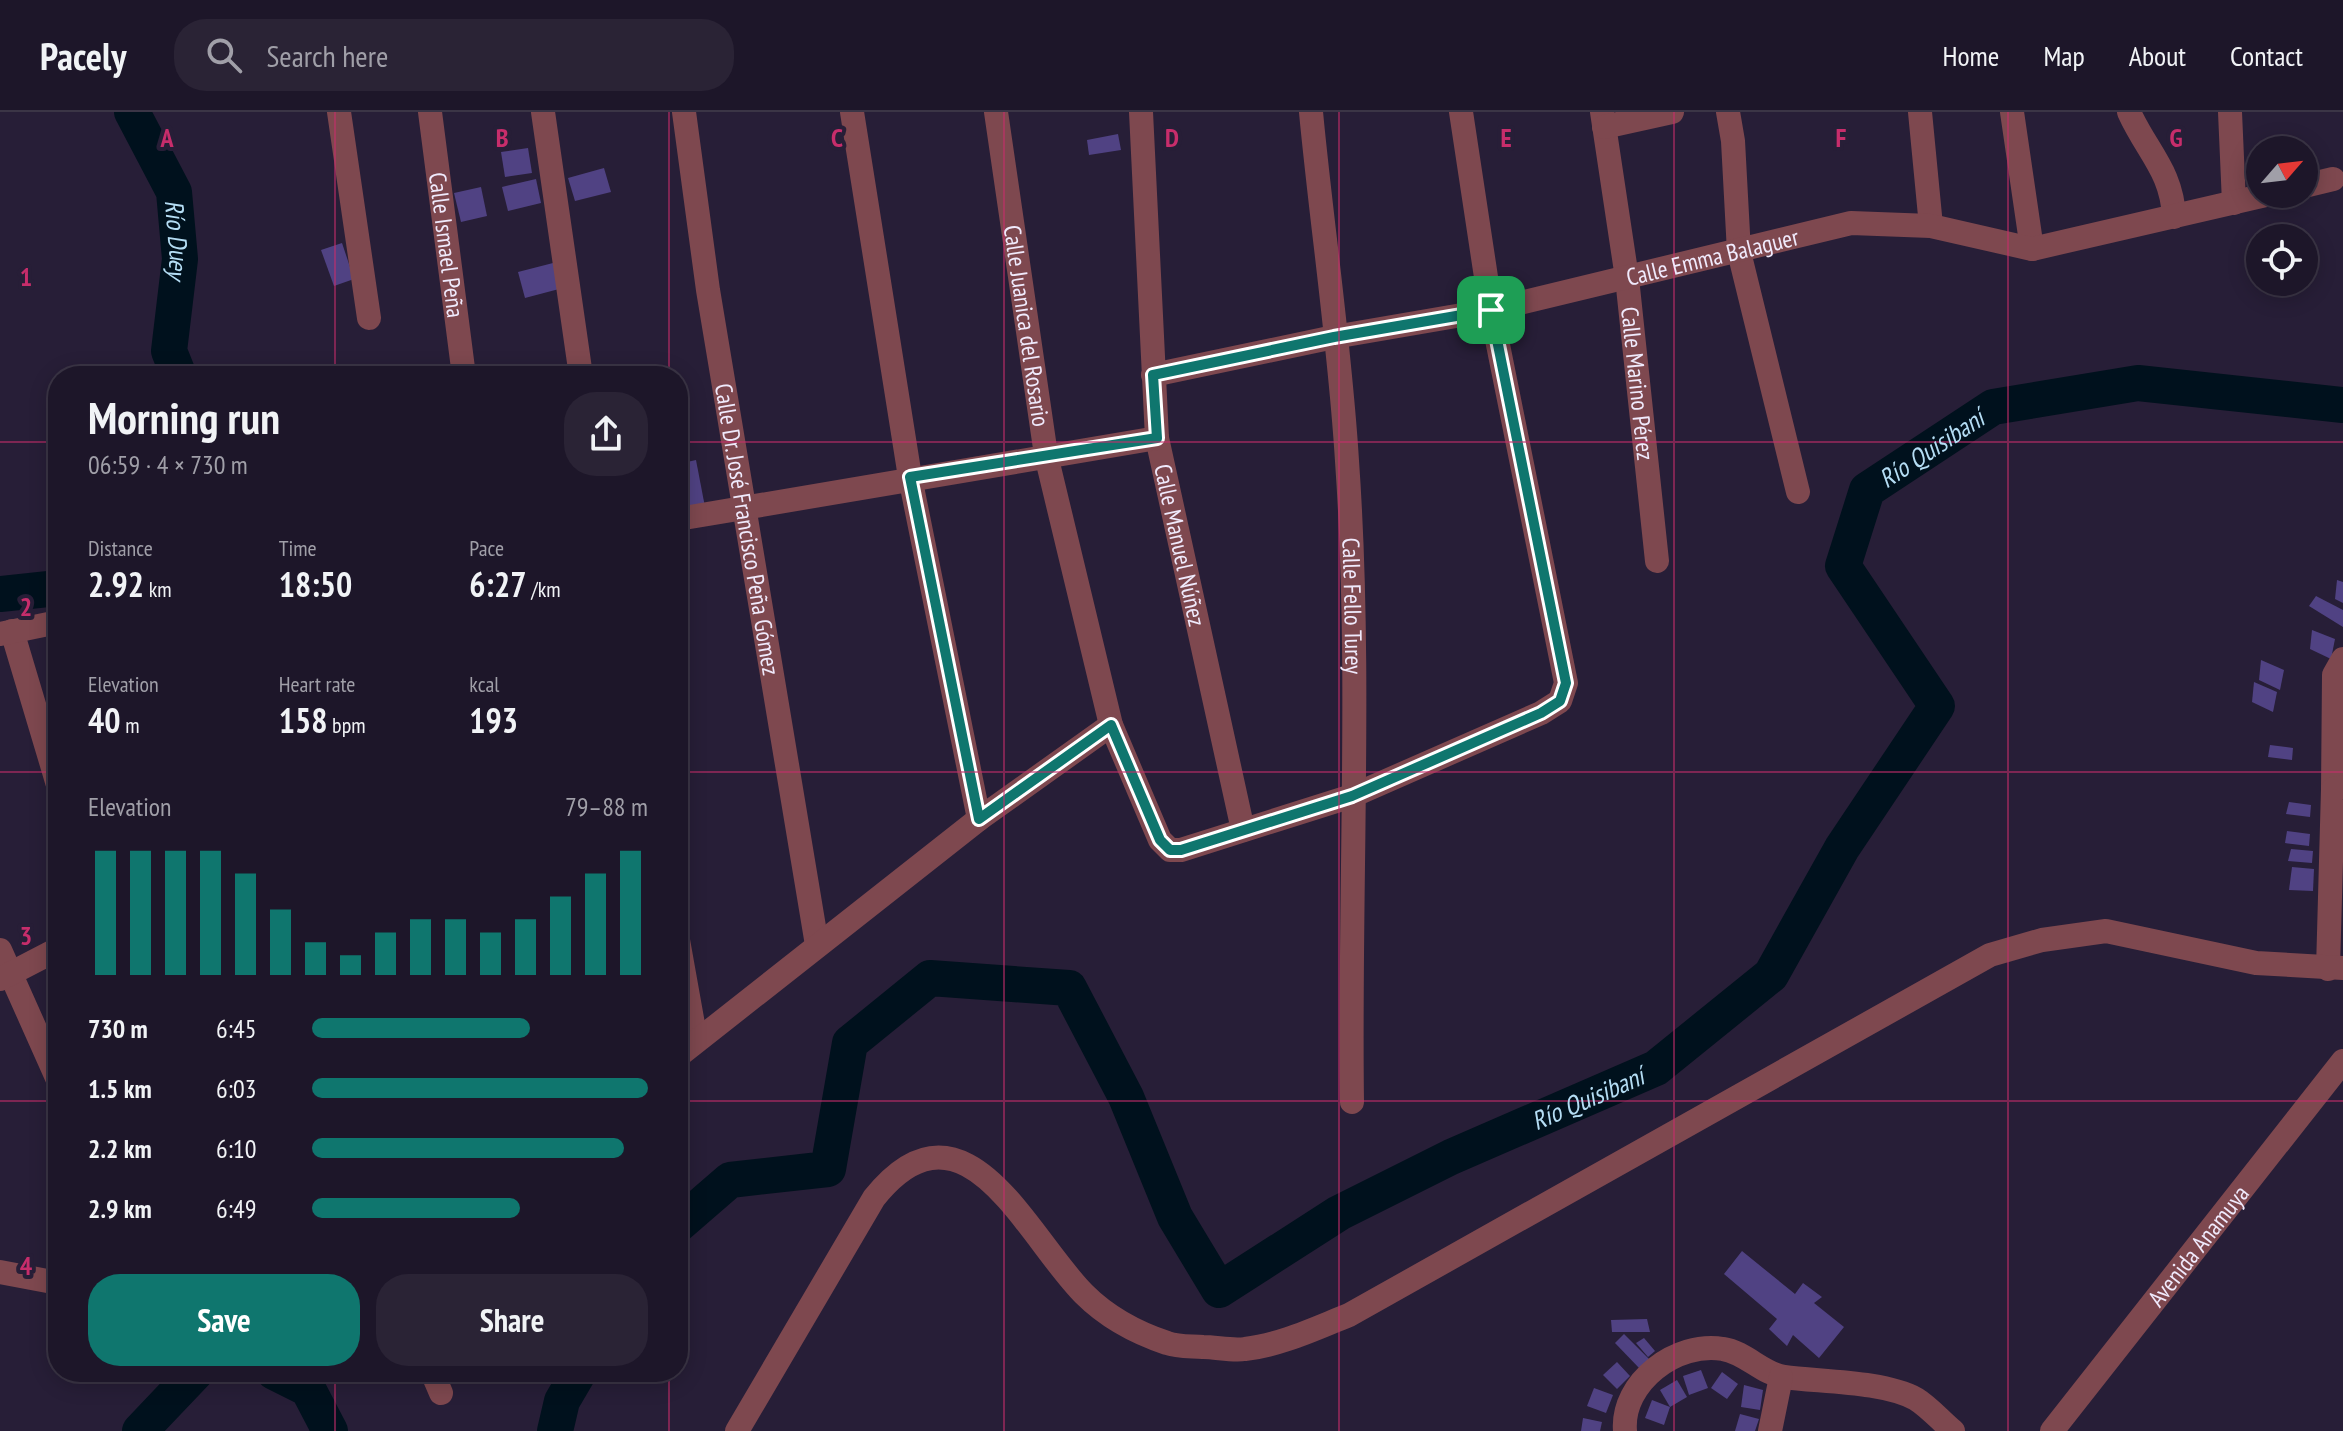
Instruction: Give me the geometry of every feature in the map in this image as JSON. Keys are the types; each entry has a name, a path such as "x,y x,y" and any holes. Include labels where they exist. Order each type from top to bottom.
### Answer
{"street":[{"name":"Calle Ismael Peña","path":"430,112 463,366"},
{"path":"543,112 580,366"},
{"name":"Calle Dr. José Francisco Peña Gómez","path":"684,112 708,290 817,945"},
{"path":"852,112 910,477 979,819"},
{"name":"Calle Juanica del Rosario","path":"996,112 1046,455 1111,725 1160,840 1170,850 1181,850 1243,830"},
{"name":"Calle Manuel Núñez","path":"1141,112 1157,438 1243,830"},
{"name":"Calle Fello Turey","path":"1311,112 1347,460 1352,1102"},
{"path":"1243,830 1352,796 1541,713 1560,701 1566,683 1491,310 1461,112"},
{"path":"1603,120 1672,112"},
{"path":"1728,112 1733,141 1739,252 1798,492"},
{"path":"1920,112 1931,226"},
{"path":"2012,112 2032,249"},
{"path":"2129,112 2143,142 2163,167 2173,193 2174,217"},
{"path":"2230,112 2234,203"},
{"path":"347,113 369,318"},
{"name":"Calle Marino Pérez","path":"1603,120 1627,278 1657,561"},
{"path":"2318,183 2333,179"},
{"name":"Calle Emma Balaguer","path":"1153,375 1334,337 1491,310 1851,223 1931,226 2032,249 2246,200"},
{"path":"688,518 910,477 1157,438"},
{"path":"48,624 6,632 48,756"},
{"path":"737,1431 874,1198 892,1175 928,1159 961,1159 990,1178 1084,1295 1127,1327 1170,1345 1244,1349 1292,1337 1349,1315 1990,955 2042,940 2106,931 2256,963 2335,968 2338,788 2334,675 2343,659"},
{"path":"688,1048 979,819 1111,725"},
{"path":"0,950 4,977 48,1061"},
{"path":"4,977 48,954"},
{"name":"Avenida Anamuya","path":"2052,1431 2343,1061"},
{"path":"0,1272 48,1281"},
{"path":"1625,1431 1624,1416 1641,1381 1665,1362 1695,1347 1726,1349 1781,1377 1867,1386 1915,1399 1953,1431"},
{"path":"1770,1431 1781,1377"}],"building":[{"path":"1118,134 1121,150 1089,155 1087,140"},
{"path":"528,148 532,173 505,177 501,152"},
{"path":"604,168 611,192 575,201 568,178"},
{"path":"536,179 541,203 508,211 502,187"},
{"path":"481,187 487,216 461,222 454,193"},
{"path":"342,243 354,279 334,286 321,250"},
{"path":"553,263 559,289 525,298 518,272"},
{"path":"696,460 705,507 688,510 688,462"},
{"path":"2337,580 2343,582 2343,603 2335,599"},
{"path":"2316,596 2343,610 2343,627 2309,606"},
{"path":"2312,630 2335,639 2331,659 2310,649"},
{"path":"2261,660 2284,670 2280,690 2259,680"},
{"path":"2254,682 2277,692 2273,712 2252,702"},
{"path":"2270,745 2293,748 2292,760 2268,757"},
{"path":"2289,802 2311,805 2310,817 2286,814"},
{"path":"2287,831 2310,834 2309,846 2285,843"},
{"path":"2291,849 2313,851 2312,863 2288,861"},
{"path":"2292,867 2314,869 2313,891 2289,890"},
{"path":"1742,1251 1795,1294 1803,1283 1822,1297 1814,1303 1844,1327 1819,1358 1793,1335 1787,1346 1769,1329 1777,1319 1724,1274"},
{"path":"1647,1319 1650,1332 1612,1332 1611,1320"},
{"path":"1624,1334 1650,1360 1641,1370 1615,1343"},
{"path":"1644,1338 1655,1351 1648,1357 1636,1343"},
{"path":"1617,1362 1630,1376 1617,1389 1603,1375"},
{"path":"1701,1370 1708,1388 1689,1395 1683,1376"},
{"path":"1722,1372 1738,1384 1727,1399 1711,1388"},
{"path":"1677,1380 1687,1397 1670,1407 1660,1390"},
{"path":"1744,1385 1763,1390 1760,1410 1741,1407"},
{"path":"1594,1388 1613,1395 1606,1413 1587,1406"},
{"path":"1652,1400 1670,1407 1664,1425 1645,1418"},
{"path":"1740,1414 1759,1419 1755,1431 1735,1431"},
{"path":"1583,1418 1602,1422 1600,1431 1581,1431"}],"waterway":[{"name":"Río Duey","path":"132,112 174,192 180,259 169,351 175,366"},
{"name":"Río Quisibaní","path":"688,1216 730,1180 828,1169 850,1043 930,978 1069,988 1126,1097 1175,1217 1219,1290 1339,1213 1451,1157 1656,1068 1771,975 1842,848 1937,706 1843,566 1867,490 1993,407 2138,383 2343,405"},
{"name":"Río Duey","path":"0,594 48,589"},
{"name":"Río Quisibaní","path":"140,1431 187,1382"},
{"name":"Río Quisibaní","path":"294,1382 308,1389 330,1431"},
{"name":"Río Quisibaní","path":"555,1431 562,1401 573,1382"}],"route":[{"path":"1491,310 1566,683 1560,701 1541,713 1352,796 1181,850 1170,850 1160,840 1111,725 979,819 910,477 1157,438 1153,375 1334,337 1491,310"}]}
